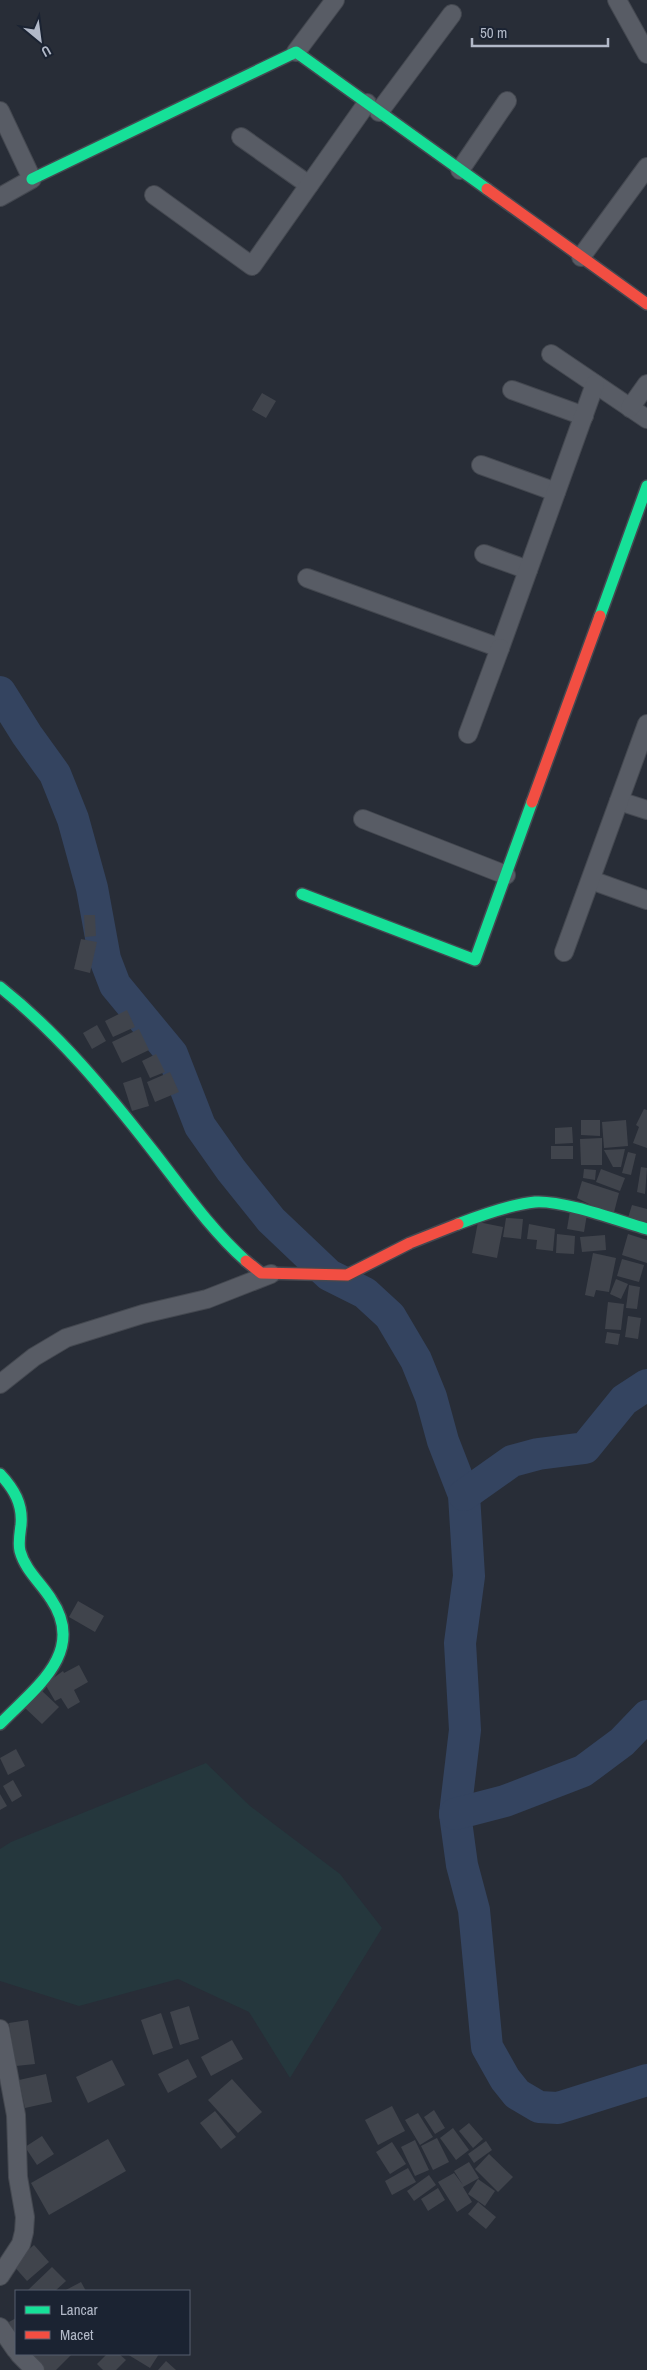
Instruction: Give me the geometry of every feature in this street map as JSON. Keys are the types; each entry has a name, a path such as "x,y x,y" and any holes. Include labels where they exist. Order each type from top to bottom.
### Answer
{"street":[{"path":"0,197 32,179 296,52 335,0"},
{"path":"617,0 647,54"},
{"path":"154,195 252,266 309,185 452,14"},
{"path":"296,52 647,304"},
{"path":"460,170 507,101"},
{"path":"0,111 32,179"},
{"path":"241,137 309,185"},
{"path":"582,257 644,177"},
{"path":"551,354 647,419"},
{"path":"468,734 595,384"},
{"path":"630,408 647,384"},
{"path":"512,390 584,416"},
{"path":"481,465 556,492"},
{"path":"302,894 475,960 647,486"},
{"path":"484,554 528,570"},
{"path":"306,578 500,648"},
{"path":"564,952 647,725"},
{"path":"619,801 647,810"},
{"path":"363,819 506,874"},
{"path":"590,880 647,900"},
{"path":"0,987 32,1012 67,1047 221,1236 261,1273 341,1276 410,1243 480,1216 536,1202 570,1207 647,1229"},
{"path":"0,1384 34,1357 66,1338 134,1316 207,1299 271,1274"},
{"path":"0,1474 14,1490 20,1504 19,1546 21,1555 61,1614 64,1642 48,1670 0,1724"},
{"path":"0,2029 16,2115 18,2177 25,2217 21,2244 0,2276"},
{"path":"0,2327 15,2349"},
{"path":"20,2355 35,2370"}],"shaded area":[{"path":"206,1763 250,1806 340,1874 382,1928 290,2078 249,2012 178,1979 79,2006 0,1981 0,1849 11,1842"}],"building":[{"path":"262,393 276,401 266,418 252,410"},
{"path":"84,915 95,915 96,936 85,937"},
{"path":"81,939 97,942 90,973 74,969"},
{"path":"127,1010 135,1027 113,1037 105,1021"},
{"path":"97,1025 106,1041 92,1049 83,1033"},
{"path":"139,1029 149,1050 122,1063 112,1042"},
{"path":"156,1054 165,1072 150,1078 142,1061"},
{"path":"170,1072 179,1092 155,1102 147,1082"},
{"path":"141,1077 149,1106 132,1111 123,1083"},
{"path":"644,1109 647,1110 647,1148 633,1143 639,1127 636,1125"},
{"path":"581,1120 600,1120 600,1136 581,1135"},
{"path":"626,1120 628,1146 604,1148 602,1122"},
{"path":"572,1127 573,1143 555,1144 555,1128"},
{"path":"602,1138 602,1165 581,1165 580,1139"},
{"path":"551,1146 573,1146 573,1159 551,1159"},
{"path":"625,1149 621,1167 613,1167 604,1150"},
{"path":"628,1152 636,1154 631,1175 622,1173"},
{"path":"641,1167 647,1168 645,1194 637,1192"},
{"path":"584,1169 596,1170 595,1180 583,1178"},
{"path":"601,1169 625,1178 620,1191 596,1182"},
{"path":"582,1181 619,1193 613,1216 577,1198"},
{"path":"632,1205 647,1209 647,1227 627,1221"},
{"path":"570,1211 587,1214 584,1232 567,1229"},
{"path":"506,1218 523,1219 521,1239 503,1237"},
{"path":"478,1222 503,1227 497,1258 472,1253"},
{"path":"529,1224 555,1229 553,1251 536,1249 537,1240 527,1239"},
{"path":"557,1234 575,1236 574,1254 556,1253"},
{"path":"628,1234 647,1240 647,1263 622,1255"},
{"path":"605,1235 606,1250 582,1252 580,1237"},
{"path":"593,1253 616,1258 609,1292 596,1290 594,1297 585,1295"},
{"path":"622,1259 644,1265 639,1282 617,1276"},
{"path":"616,1279 628,1284 621,1299 610,1294"},
{"path":"629,1285 640,1287 637,1309 626,1308"},
{"path":"608,1302 624,1304 621,1330 605,1329"},
{"path":"628,1316 641,1318 638,1339 625,1337"},
{"path":"607,1332 620,1334 618,1345 605,1343"},
{"path":"78,1601 104,1616 95,1632 69,1617"},
{"path":"79,1665 88,1682 74,1690 80,1702 68,1709 61,1698 55,1701 45,1684 63,1671 64,1673"},
{"path":"41,1690 59,1707 42,1724 24,1707"},
{"path":"16,1749 25,1766 8,1775 0,1758"},
{"path":"13,1780 22,1796 12,1802 3,1786"},
{"path":"0,1794 7,1806 0,1810"},
{"path":"189,2006 199,2039 180,2045 170,2012"},
{"path":"161,2013 173,2048 153,2055 141,2020"},
{"path":"28,2020 35,2064 16,2066 9,2023"},
{"path":"232,2040 243,2059 211,2076 201,2057"},
{"path":"188,2059 197,2077 168,2093 158,2074"},
{"path":"112,2060 125,2085 88,2103 76,2077"},
{"path":"46,2074 52,2102 25,2108 19,2080"},
{"path":"232,2079 262,2112 238,2133 208,2100"},
{"path":"392,2106 405,2131 378,2145 365,2120"},
{"path":"434,2110 445,2128 435,2134 424,2117"},
{"path":"215,2111 236,2137 221,2149 200,2123"},
{"path":"418,2113 433,2137 420,2145 405,2120"},
{"path":"469,2123 483,2139 473,2148 459,2131"},
{"path":"453,2128 469,2150 456,2160 440,2138"},
{"path":"42,2136 54,2154 37,2165 25,2147"},
{"path":"437,2138 449,2162 433,2170 421,2146"},
{"path":"108,2139 126,2171 49,2215 31,2183"},
{"path":"415,2140 429,2170 415,2176 401,2147"},
{"path":"486,2141 492,2150 474,2163 468,2154"},
{"path":"392,2142 406,2164 390,2174 376,2152"},
{"path":"489,2154 513,2177 498,2192 475,2169"},
{"path":"469,2162 479,2178 463,2187 472,2202 457,2212 438,2182 454,2173 463,2185 454,2171"},
{"path":"408,2168 416,2182 392,2195 385,2181"},
{"path":"429,2175 436,2185 414,2201 407,2191"},
{"path":"478,2179 495,2191 485,2206 468,2194"},
{"path":"438,2188 445,2200 428,2211 421,2199"},
{"path":"478,2202 496,2217 486,2229 468,2214"},
{"path":"34,2245 49,2262 27,2281 12,2264"},
{"path":"52,2267 66,2281 56,2290 28,2290"},
{"path":"81,2282 85,2290 66,2290"},
{"path":"15,2319 15,2337 9,2322"},
{"path":"28,2355 71,2355 56,2370 40,2370"},
{"path":"106,2355 120,2355 126,2360 116,2370 103,2370 97,2364"},
{"path":"129,2355 158,2355 150,2368"},
{"path":"166,2361 176,2370 158,2370"}],"waterway":[{"path":"0,692 27,735 55,774 73,819 92,888 105,959 115,985 172,1054 200,1126 231,1170 271,1220 329,1275 365,1293 390,1316 416,1360 431,1397 443,1441 464,1495 469,1576 460,1643 465,1730 455,1814 462,1865 474,1910 487,2047 505,2079 517,2094 539,2107 558,2108 647,2080"},
{"path":"464,1495 512,1461 538,1454 585,1448 624,1400 647,1385"},
{"path":"455,1814 505,1801 583,1771 622,1742 647,1716"}],"traffic: fast":[{"path":"32,179 296,52 487,189"},
{"path":"600,616 647,486"},
{"path":"302,894 475,960 532,802"},
{"path":"0,987 42,1024 81,1064 208,1222 246,1261"},
{"path":"458,1224 517,1205 547,1202 607,1216 647,1229"},
{"path":"0,1474 13,1491 21,1510 19,1545 22,1558 51,1599 61,1618 63,1636 60,1652 52,1668 41,1683 0,1724"}],"traffic: jam":[{"path":"487,189 647,304"},
{"path":"532,802 600,616"},
{"path":"246,1261 261,1273 347,1275 410,1243 458,1224"}]}
